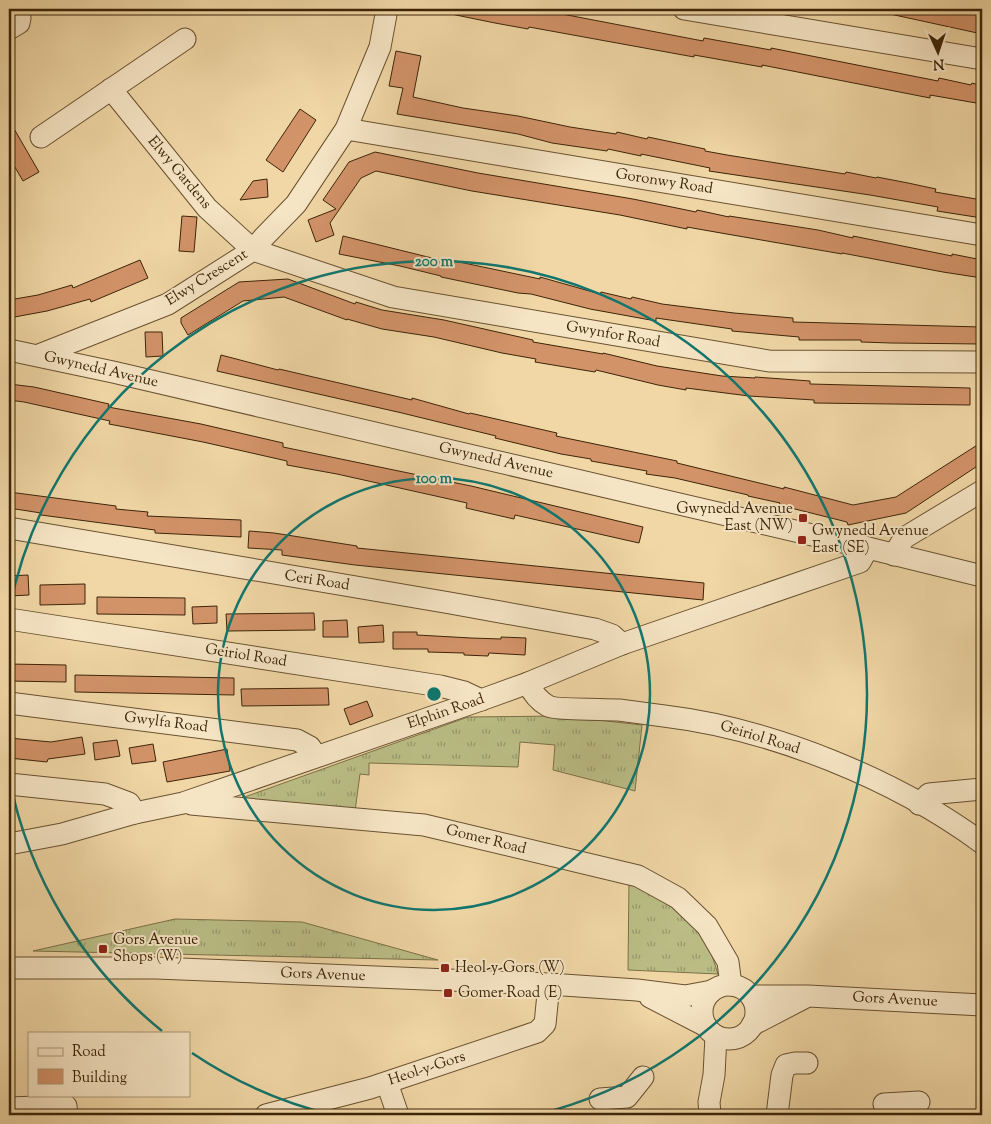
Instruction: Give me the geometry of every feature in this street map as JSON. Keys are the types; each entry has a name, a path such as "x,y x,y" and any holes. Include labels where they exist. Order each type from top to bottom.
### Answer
{"street":[{"path":"9,29 19,23 20,18 17,9"},
{"name":"Elwy Crescent","path":"39,355 168,304 253,250 264,236 296,204 346,129 380,47 387,9"},
{"path":"684,9 982,59"},
{"path":"41,137 185,39"},
{"name":"Elwy Gardens","path":"111,89 207,208 253,250"},
{"name":"Goronwy Road","path":"346,129 982,235"},
{"name":"Gwynfor Road","path":"253,250 393,296 770,361 982,362"},
{"name":"Gwynedd Avenue","path":"9,350 39,355 982,576"},
{"path":"894,555 904,538 982,491"},
{"name":"Ceri Road","path":"9,528 595,629 612,635 622,644"},
{"name":"Elphin Road","path":"9,844 62,834 135,813 183,803 481,700 528,683 622,644 860,562 868,548"},
{"name":"Geiriol Road","path":"9,619 440,686 464,692 481,700"},
{"name":"Geiriol Road","path":"528,683 532,692 549,707 620,710 693,720 764,737 830,761 880,783 961,828 982,843"},
{"name":"Gwylfa Road","path":"9,703 297,740 310,747 316,756"},
{"path":"9,784 105,794 129,803 135,813"},
{"path":"919,804 929,794 982,789"},
{"name":"Gomer Road","path":"183,803 424,825 638,876 678,898 707,926 728,962 721,988"},
{"name":"Gors Avenue","path":"9,968 156,968 549,984 637,990 685,996 721,988"},
{"name":"Heol-y-Gors","path":"266,1115 387,1083 537,1032 545,1024 549,984"},
{"path":"710,1115 709,1102 714,1075 711,1031 702,1018 702,1006 706,998 721,988 743,989 750,996 756,1012 746,1031 714,1075"},
{"name":"Gors Avenue","path":"637,990 711,1031"},
{"name":"Gors Avenue","path":"750,996 808,996 982,1005"},
{"path":"711,1031 731,1039 808,996"},
{"path":"777,1115 782,1075 786,1065 807,1063"},
{"path":"600,1099 630,1106 643,1077"},
{"path":"387,1083 398,1115"},
{"path":"9,1108 66,1106 67,1115"}],"green space":[{"path":"562,716 642,725 635,791 553,770 555,745 520,742 518,767 369,763 369,775 360,774 355,811 239,799 468,717"},
{"path":"629,879 688,915 708,943 718,974 628,970"},
{"path":"175,919 302,922 438,960 33,951"}],"building":[{"path":"452,9 536,9 703,41 704,38 771,50 771,48 938,81 939,78 971,85 972,83 982,86 982,104 930,95 930,98 762,65 762,67 694,55 694,57 529,27 528,29 451,14"},
{"path":"891,9 948,9 982,16 982,34 890,14"},
{"path":"396,51 421,56 413,97 570,127 616,134 617,132 647,139 648,137 727,155 908,183 936,189 935,192 982,200 982,218 937,211 938,207 870,195 709,171 710,168 641,154 641,156 608,149 607,151 552,143 518,134 397,114 403,88 389,86"},
{"path":"300,109 316,120 283,172 266,160"},
{"path":"9,120 39,172 23,181 9,157"},
{"path":"375,152 478,173 633,199 696,212 697,210 729,217 818,230 853,238 853,236 952,256 952,254 982,260 982,278 687,227 687,229 620,215 472,191 376,171 361,178 330,223 334,235 316,242 308,220 336,209 323,200 349,162"},
{"path":"267,179 268,197 240,200 253,181"},
{"path":"182,216 197,217 194,252 179,251"},
{"path":"343,236 444,261 445,259 540,279 540,277 600,294 601,292 631,299 632,297 662,304 793,318 793,322 981,327 981,344 799,340 799,337 732,331 732,329 656,318 656,321 590,309 531,294 441,277 400,266 339,254"},
{"path":"140,260 148,278 91,302 90,299 47,311 9,318 9,300 38,295 72,285 73,288"},
{"path":"288,279 355,304 356,302 382,310 444,320 533,340 533,342 603,353 657,366 722,376 810,381 810,384 970,388 970,405 814,403 814,400 749,396 686,388 686,390 596,370 595,372 535,362 536,359 434,337 382,329 347,320 284,297 243,301 188,335 181,323 181,318 239,282"},
{"path":"145,332 162,332 163,356 146,357"},
{"path":"221,355 278,370 412,400 412,398 469,414 557,433 556,436 677,461 677,463 853,505 896,497 982,442 982,463 906,513 848,525 847,522 748,495 675,478 646,474 647,471 591,461 591,459 561,454 495,438 496,436 402,413 217,371"},
{"path":"9,384 34,387 109,404 108,407 201,424 283,443 283,447 471,486 643,527 639,543 515,515 514,519 466,508 467,503 337,474 287,465 287,461 203,442 109,424 110,421 9,400"},
{"path":"9,492 116,506 116,509 148,512 147,516 241,520 241,537 155,533 155,530 41,515 41,513 9,508"},
{"path":"249,531 357,546 357,548 704,583 703,600 355,565 282,555 282,550 248,548"},
{"path":"28,575 29,595 9,596 9,576"},
{"path":"85,584 85,604 40,605 40,585"},
{"path":"97,597 185,598 185,615 97,614"},
{"path":"217,606 217,623 193,624 192,607"},
{"path":"314,613 315,630 227,631 226,614"},
{"path":"347,620 348,637 323,637 323,621"},
{"path":"383,625 384,642 359,643 358,627"},
{"path":"393,632 417,632 417,635 471,638 526,638 525,655 489,653 488,656 464,655 464,653 428,652 428,649 393,649"},
{"path":"9,664 66,665 66,682 9,681"},
{"path":"75,675 234,678 234,695 75,692"},
{"path":"328,688 329,705 242,706 241,689"},
{"path":"367,701 373,716 350,725 344,709"},
{"path":"82,737 85,754 48,759 47,762 9,758 9,738 51,742"},
{"path":"117,740 120,756 95,760 93,743"},
{"path":"153,744 156,761 132,764 129,748"},
{"path":"227,749 230,771 167,782 163,762"}],"place":[{"name":"Gwynedd Avenue East (NW)","path":"803,518"},
{"name":"Gwynedd Avenue East (SE)","path":"802,540"},
{"name":"Gors Avenue Shops (W)","path":"103,949"},
{"name":"Heol-y-Gors (W)","path":"445,968"},
{"name":"Gomer Road (E)","path":"448,993"}]}
